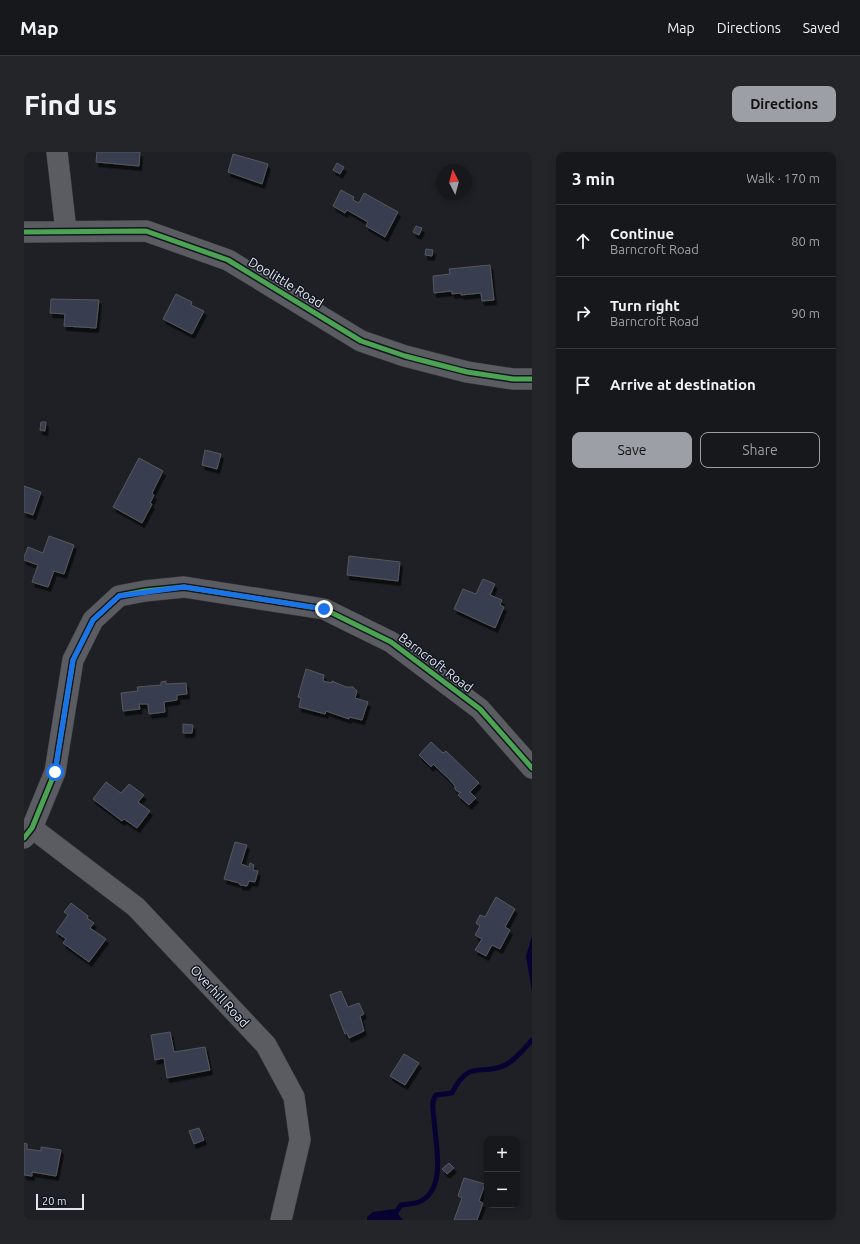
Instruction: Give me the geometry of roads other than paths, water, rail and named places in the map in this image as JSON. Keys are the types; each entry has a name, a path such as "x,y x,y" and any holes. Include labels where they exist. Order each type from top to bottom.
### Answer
{"street":[{"path":"57,152 66,231"},
{"name":"Doolittle Road","path":"24,232 146,230 228,260 361,341 405,356 467,372 513,379 532,379"},
{"name":"Barncroft Road","path":"28,833 55,772 73,660 93,620 119,596 145,591 184,587 324,609 391,642 480,709 532,768"},
{"name":"Overhill Road","path":"28,833 136,907 266,1045 294,1097 300,1140 281,1220"}],"waterway":[{"path":"396,1212 401,1205 419,1202 428,1196 434,1187 438,1165 433,1107 433,1101 436,1095 452,1093 465,1075 471,1072 498,1068 507,1064 532,1040"}]}
